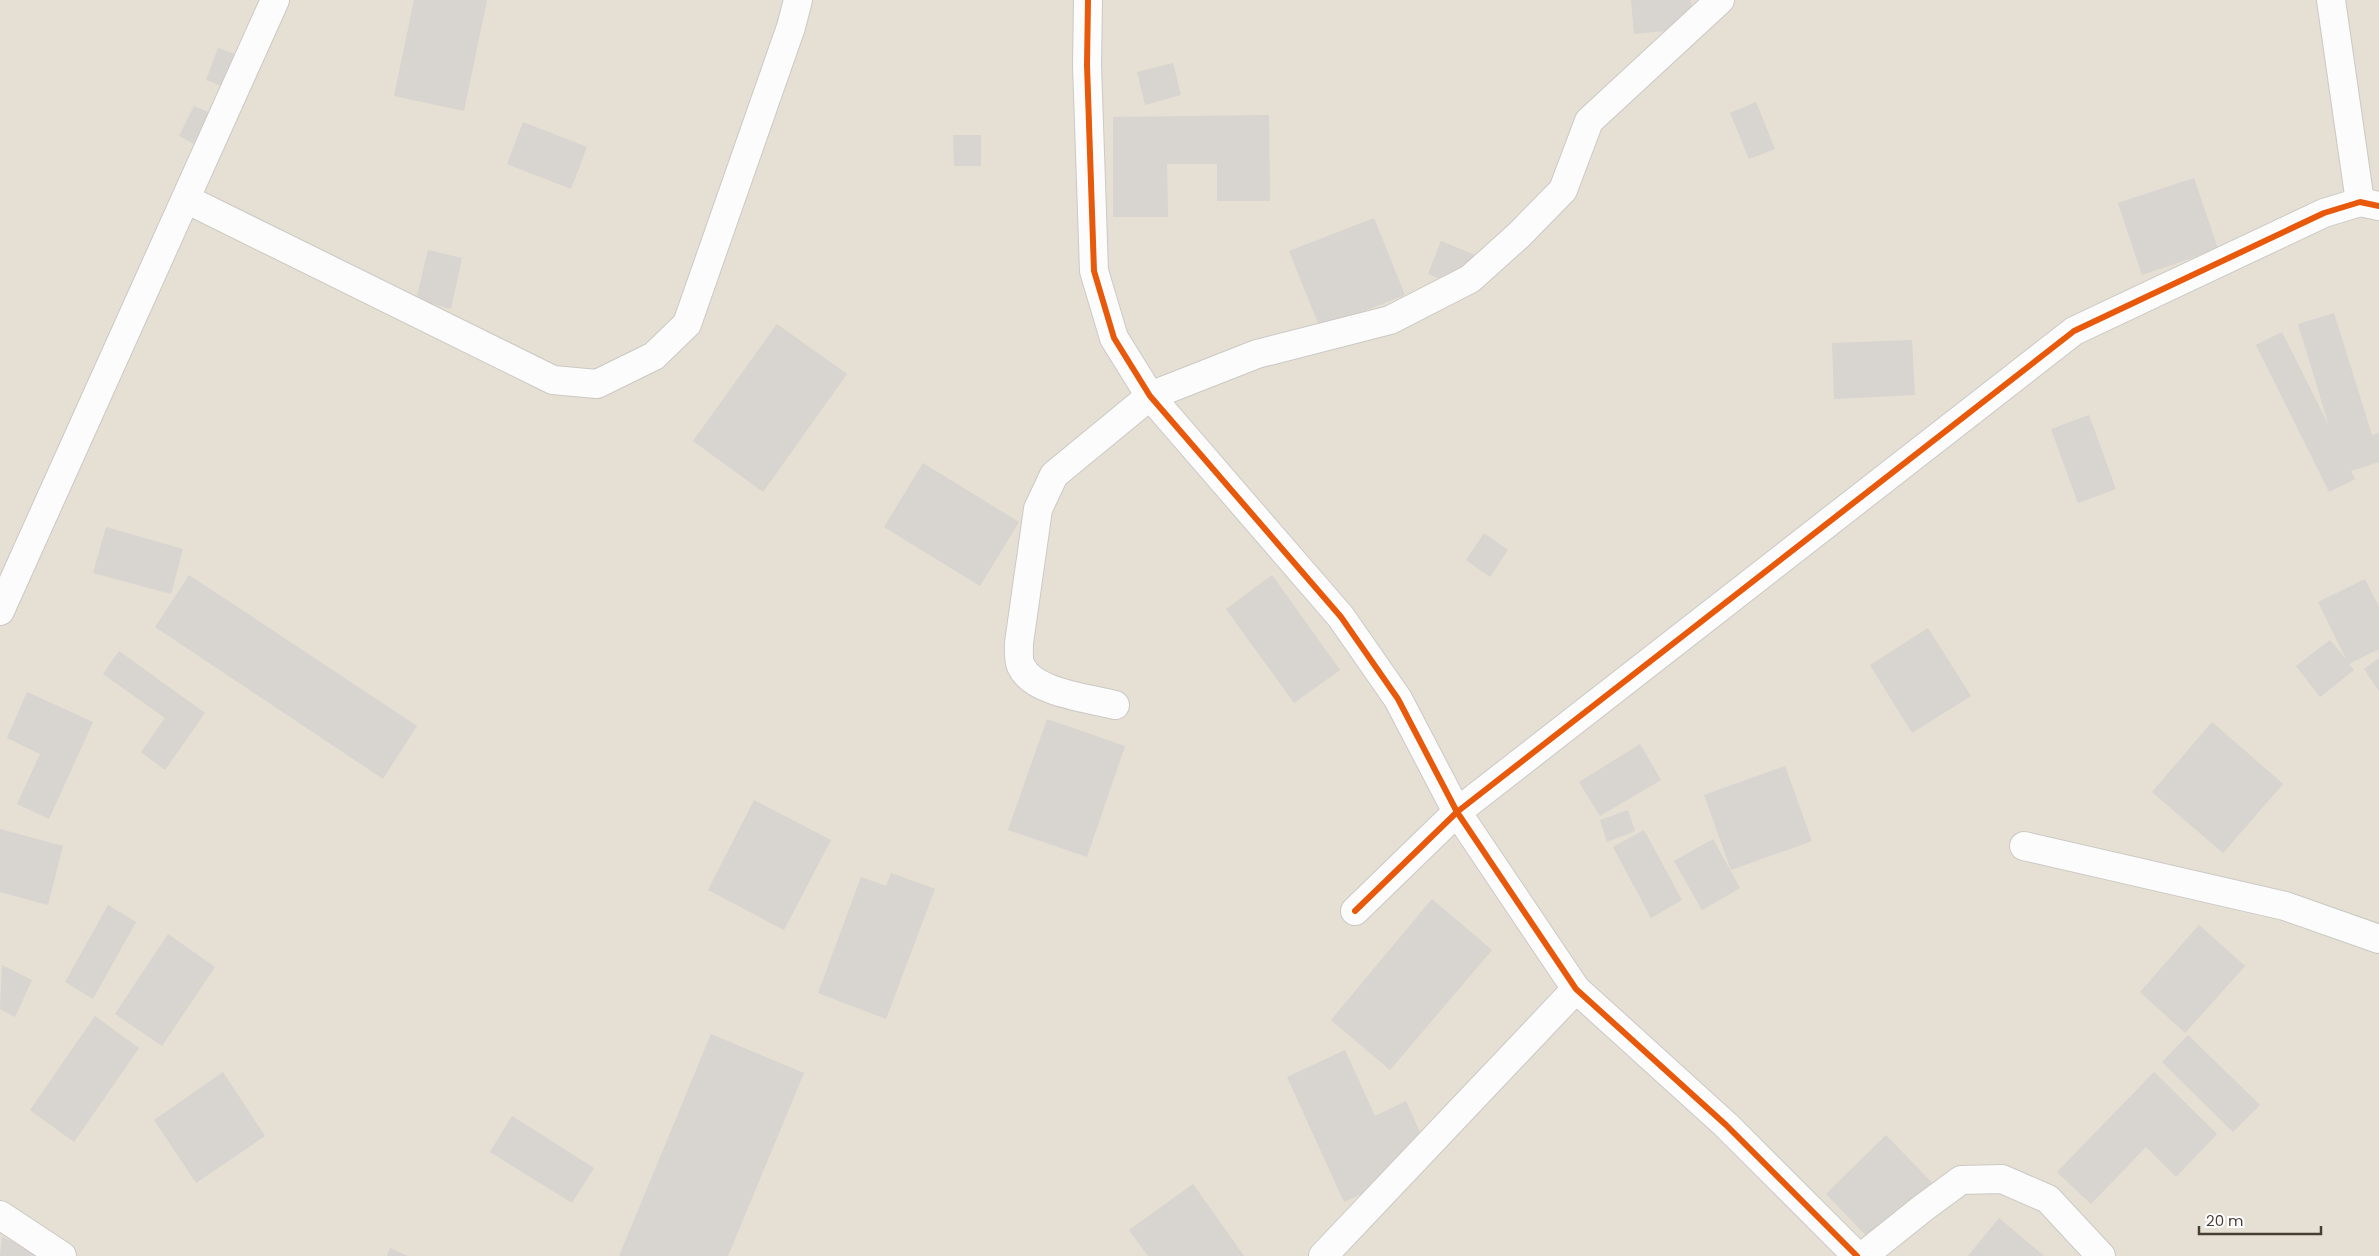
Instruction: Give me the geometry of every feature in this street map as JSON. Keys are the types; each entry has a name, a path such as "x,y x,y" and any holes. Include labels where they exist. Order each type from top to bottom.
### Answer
{"street":[{"path":"0,611 275,0"},
{"path":"186,199 554,380 597,384 654,356 687,324 788,36 798,0"},
{"path":"1088,0 1087,65 1094,271 1114,338 1150,396 1341,617 1398,699 1457,812 1576,989 1726,1125 1857,1256"},
{"path":"1115,705 1047,688 1030,679 1020,665 1019,643 1038,509 1054,475 1150,396 1257,354 1390,320 1470,279 1519,235 1563,190 1589,121 1720,0"},
{"path":"1355,911 1457,812 2074,331 2324,213 2369,204 2331,0"},
{"path":"2024,846 2285,906 2379,939"},
{"path":"1324,1256 1576,989"},
{"path":"1863,1256 1961,1180 2002,1179 2048,1199 2101,1256"},
{"path":"0,1214 62,1256"}],"shaded area":[{"path":"0,0 2379,0 2379,1256 0,1256"}],"building":[{"path":"414,0 487,0 464,111 394,96"},
{"path":"1631,0 1691,0 1693,28 1634,34"},
{"path":"218,48 238,55 227,88 206,80"},
{"path":"1173,63 1181,95 1145,105 1137,72"},
{"path":"1756,102 1775,149 1749,159 1730,113"},
{"path":"194,106 215,115 200,147 179,136"},
{"path":"1269,115 1270,201 1217,201 1217,164 1167,164 1168,217 1113,217 1113,117"},
{"path":"523,122 587,147 571,189 507,164"},
{"path":"953,135 981,135 981,166 954,166"},
{"path":"2194,178 2218,249 2142,275 2118,203"},
{"path":"1374,218 1405,295 1320,328 1289,251"},
{"path":"1441,241 1480,257 1466,289 1428,274"},
{"path":"428,250 462,258 451,309 416,300"},
{"path":"2334,313 2372,435 2379,433 2379,462 2351,471 2355,479 2329,492 2256,345 2282,332 2329,426 2298,324"},
{"path":"777,324 847,374 763,492 693,441"},
{"path":"1912,340 1915,395 1834,399 1832,343"},
{"path":"2089,415 2116,489 2078,503 2051,429"},
{"path":"923,463 1019,522 980,586 884,527"},
{"path":"106,527 183,549 171,594 93,573"},
{"path":"1484,533 1508,550 1490,577 1466,560"},
{"path":"189,575 417,726 383,779 155,627"},
{"path":"1272,575 1340,670 1294,703 1226,609"},
{"path":"2365,579 2379,607 2379,649 2349,664 2354,670 2320,697 2296,666 2330,640 2346,659 2318,602"},
{"path":"1928,628 1971,696 1912,733 1870,665"},
{"path":"119,651 205,713 165,770 141,752 165,718 103,674"},
{"path":"2379,658 2379,691 2364,669"},
{"path":"27,692 93,722 49,819 17,804 40,754 7,738"},
{"path":"1047,719 1125,746 1087,857 1008,830"},
{"path":"2212,722 2283,784 2223,853 2152,792"},
{"path":"1640,744 1661,780 1600,816 1579,782"},
{"path":"1785,766 1812,841 1731,870 1704,795"},
{"path":"754,800 831,840 784,930 708,890"},
{"path":"1628,810 1635,831 1607,842 1600,820"},
{"path":"0,829 63,846 48,905 0,892"},
{"path":"1644,830 1682,900 1651,918 1613,847"},
{"path":"1713,839 1740,888 1702,910 1674,861"},
{"path":"891,873 935,889 886,1019 818,993 861,877 886,886"},
{"path":"1432,899 1492,950 1390,1070 1331,1020"},
{"path":"108,905 136,922 93,999 65,982"},
{"path":"2199,925 2245,966 2185,1033 2140,992"},
{"path":"168,934 215,967 162,1046 115,1014"},
{"path":"2,965 32,980 15,1017 0,1009"},
{"path":"95,1016 139,1048 74,1142 30,1110"},
{"path":"711,1034 804,1073 728,1256 619,1256"},
{"path":"2188,1035 2260,1105 2233,1132 2162,1062"},
{"path":"1345,1050 1375,1116 1406,1101 1433,1161 1344,1202 1287,1077"},
{"path":"223,1072 265,1136 196,1183 154,1120"},
{"path":"2154,1072 2217,1134 2176,1177 2146,1147 2091,1204 2057,1172"},
{"path":"512,1116 594,1168 572,1203 490,1152"},
{"path":"1886,1135 1936,1187 1876,1246 1826,1194"},
{"path":"1193,1184 1244,1256 1148,1256 1129,1230"},
{"path":"1999,1218 2044,1256 1968,1256"},
{"path":"2,1237 46,1256 0,1256"},
{"path":"390,1248 408,1256 387,1256"}],"cycle path":[{"path":"1088,0 1087,65 1094,271 1114,338 1150,396 1341,617 1398,699 1457,812 1576,989 1726,1125 1857,1256"},
{"path":"1355,911 1457,812 2074,331 2324,213 2360,202 2379,206"}]}
